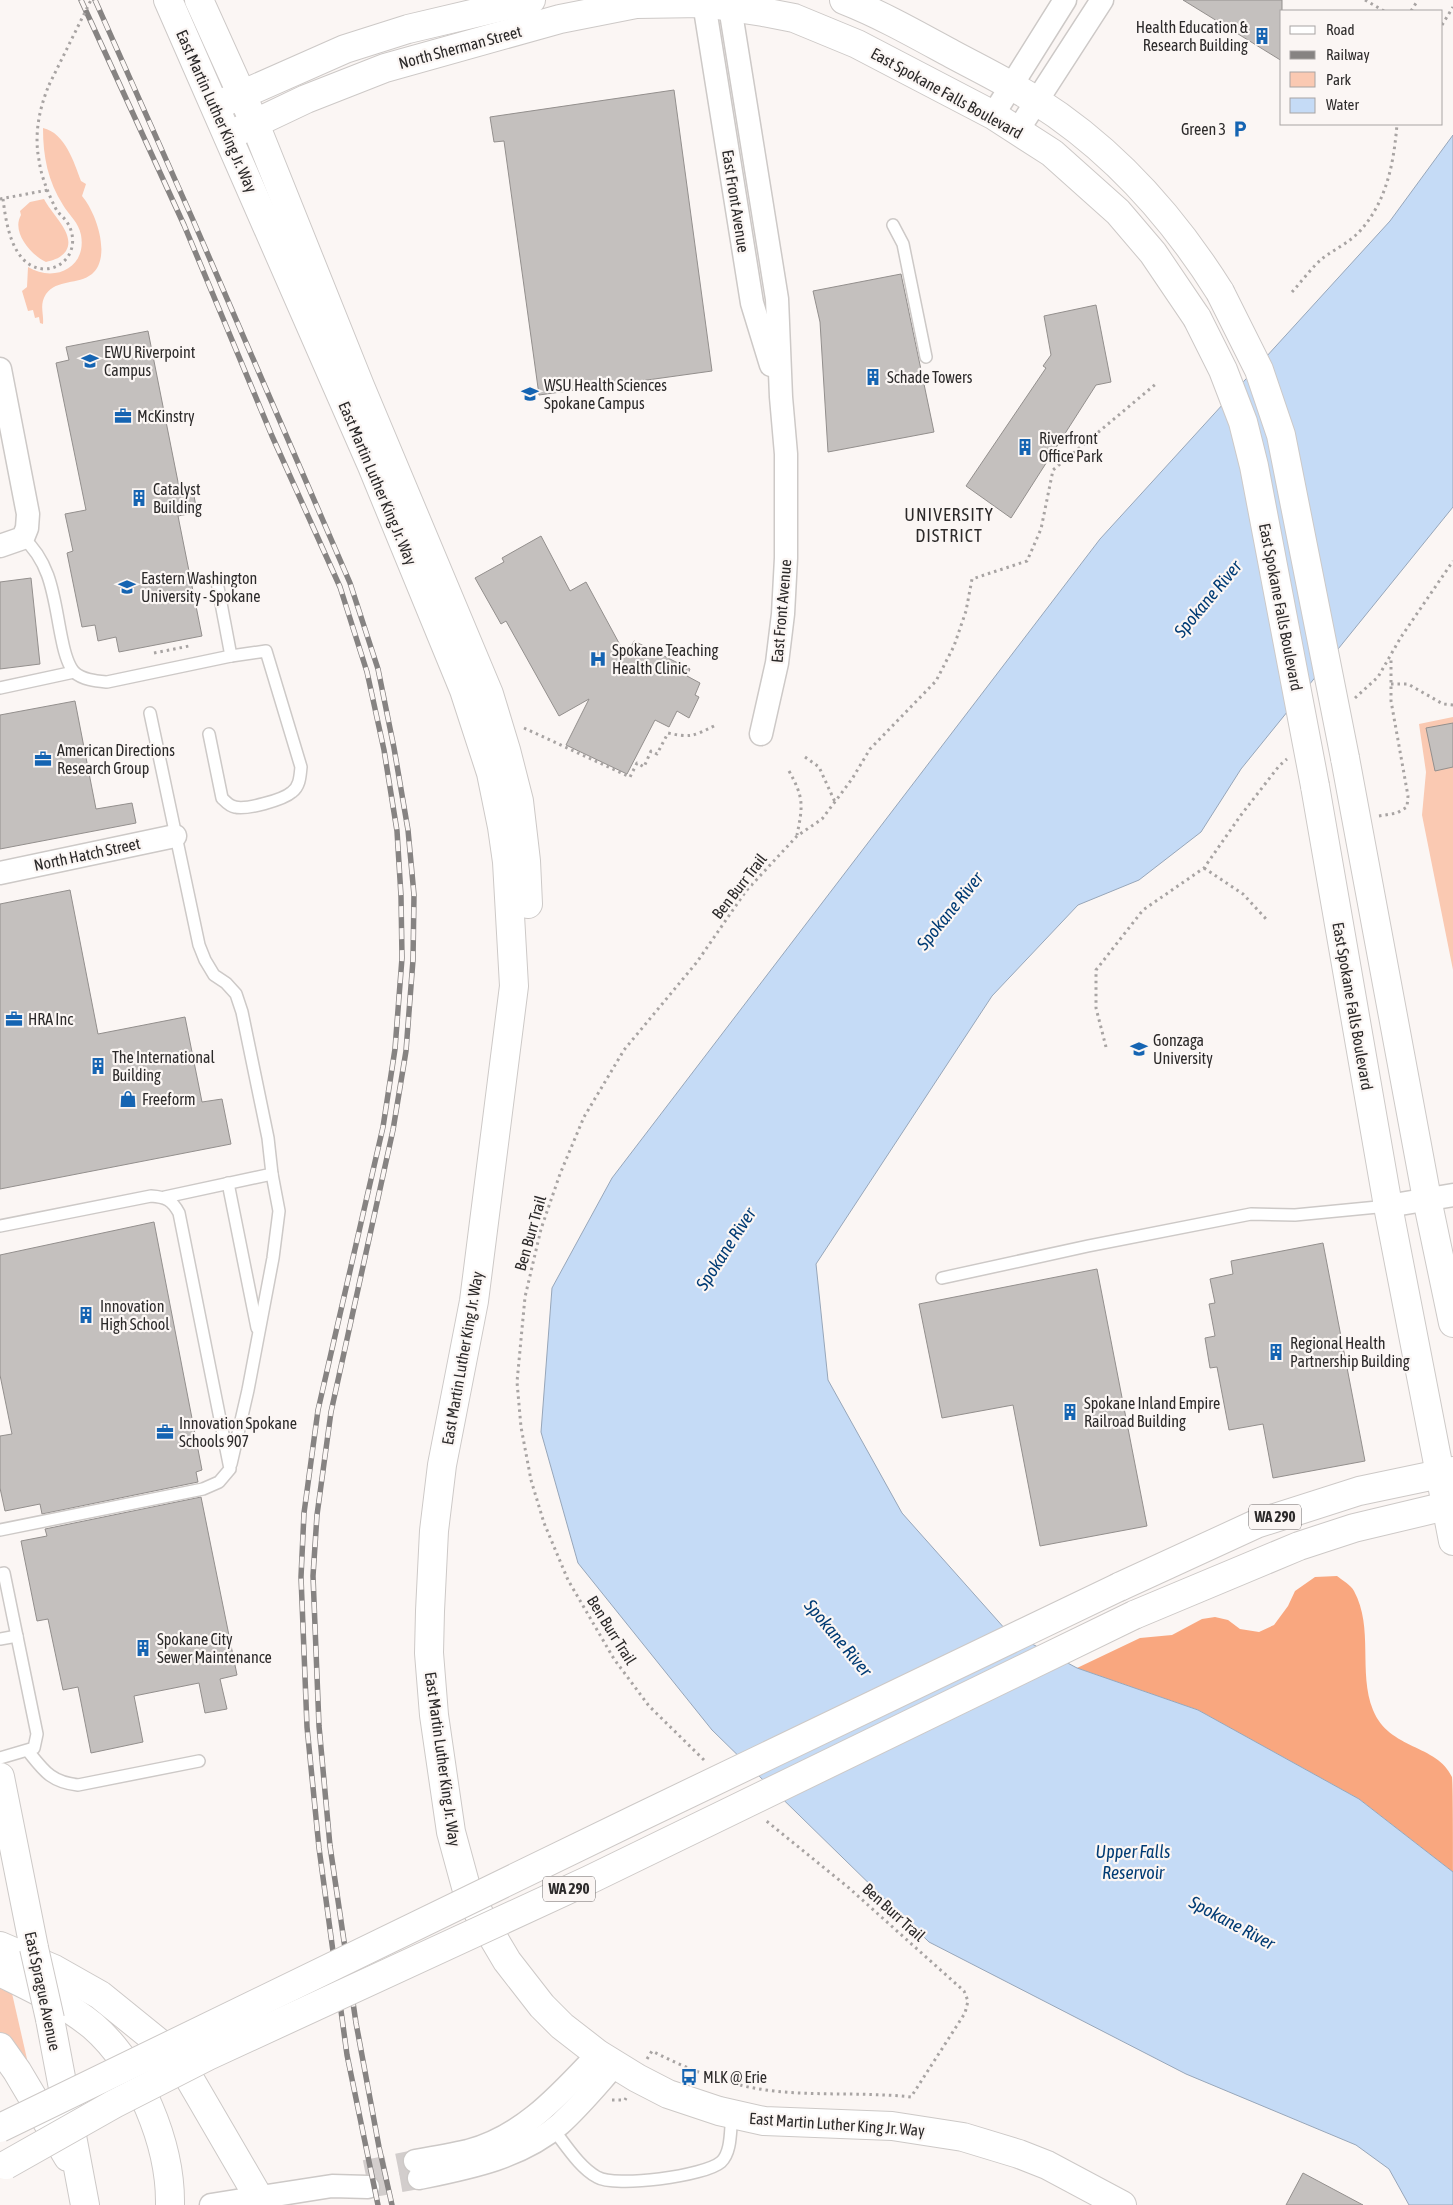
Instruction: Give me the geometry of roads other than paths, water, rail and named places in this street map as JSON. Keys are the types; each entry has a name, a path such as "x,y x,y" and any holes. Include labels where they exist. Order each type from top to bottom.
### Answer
{"main road":[{"name":"East Martin Luther King Jr. Way","path":"168,0 372,466 472,711 490,772 507,862 514,986 474,1301 442,1465 436,1512 429,1653 434,1715 446,1805 457,1858 466,1887 493,1939 521,1981 562,2026 606,2059 668,2094 732,2115 784,2122 892,2126 963,2138 1019,2154 1047,2165 1122,2205"},
{"name":"East Martin Luther King Jr. Way","path":"198,0 255,124 360,386 460,623 498,721 519,801 528,895 522,972 514,986"},
{"name":"North Sherman Street","path":"215,106 345,49 408,30 531,0"},
{"path":"844,0 898,25 1036,101 1086,138 1128,175 1164,214 1188,244 1220,292 1259,370 1281,435 1345,758 1440,1197 1453,1323"},
{"name":"North Sherman Street","path":"228,136 306,99 385,68 560,19 636,4 716,3"},
{"name":"East Spokane Falls Boulevard","path":"716,3 794,18 842,38 993,115 1052,153 1118,212 1153,254 1197,318 1223,370 1243,422 1254,466 1315,786 1388,1206 1446,1472 1453,1541"},
{"name":"WA 290","path":"0,2128 636,1818 1119,1587 1256,1524 1359,1491 1446,1472"},
{"name":"WA 290","path":"3,2167 114,2104 208,2056 589,1880 1134,1615 1299,1546 1363,1525 1449,1506"},
{"name":"East Sprague Avenue","path":"0,1777 50,2019 83,2194"},
{"path":"0,1946 54,1969 100,1995 168,2050 188,2076 259,2198"},
{"path":"0,1972 53,1998 94,2028 110,2046 136,2083 153,2120 167,2166 170,2197"},
{"path":"0,2047 17,2071 83,2194"}],"street":[{"path":"993,115 1065,0"},
{"path":"1018,130 1102,0"},
{"name":"East Front Avenue","path":"716,3 777,299 780,396 786,454 786,558 777,663 761,734"},
{"path":"0,370 28,514 24,538 0,546"},
{"name":"North Hatch Street","path":"0,873 175,836"},
{"path":"1388,1206 1440,1197"},
{"path":"606,2059 570,2114 553,2129 531,2144 508,2155 465,2168 417,2169 468,2151 510,2133 544,2109 606,2059"},
{"path":"210,2205 366,2179"}],"lane":[{"path":"893,225 903,244 926,357"},
{"path":"24,538 36,551 46,567 66,656 74,672 89,680 107,682 266,650 301,767 300,781 293,792 281,799 236,808 228,805 222,798 210,734"},
{"path":"217,582 231,656"},
{"path":"0,688 74,672"},
{"path":"0,1530 203,1489 219,1482 230,1469 258,1335 279,1212 268,1138 242,1012 236,994 226,983 214,975 202,953 175,836 150,713"},
{"path":"0,1226 133,1199 151,1196 165,1197 272,1174"},
{"path":"228,1183 258,1335"},
{"path":"165,1197 174,1204 179,1213 230,1469"},
{"path":"942,1278 1088,1246 1251,1214 1295,1215 1388,1206"},
{"path":"0,1574 4,1573 37,1734 34,1748 0,1758"},
{"path":"0,1640 17,1636"},
{"path":"28,1751 43,1770 54,1780 65,1784 78,1785 199,1761"},
{"path":"553,2129 576,2158 597,2177 610,2181 628,2182 699,2172 720,2163 728,2154 732,2115"}],"water":[{"name":"Upper Falls Reservoir","path":"1453,135 1453,507 1241,769 1201,832 1139,880 1078,905 992,996 816,1264 828,1380 902,1513 1006,1630 1077,1668 1198,1710 1359,1799 1453,1872 1453,2205 1409,2205 1389,2169 1356,2145 1186,2074 929,1942 712,1730 578,1563 541,1432 552,1288 612,1178 1100,539 1390,221"}],"tunnel":[{"path":"365,2171 415,2161"},
{"path":"368,2187 419,2178"}],"railway":[{"path":"81,0 184,225 272,436 340,587 367,672 384,750 397,831 402,958 395,1049 383,1127 318,1410 304,1513 301,1577 307,1727 319,1848 347,2055 378,2205"},
{"path":"95,0 193,220 350,583 378,669 408,830 414,895 413,960 406,1051 393,1130 331,1412 317,1515 313,1576 319,1726 330,1846 356,2023 392,2205"}],"place":[{"name":"Health Education & Research Building","path":"1262,36"},
{"name":"Green 3","path":"1240,129"},
{"name":"EWU Riverpoint Campus","path":"90,361"},
{"name":"Schade Towers","path":"873,377"},
{"name":"WSU Health Sciences Spokane Campus","path":"530,394"},
{"name":"McKinstry","path":"123,416"},
{"name":"Riverfront Office Park","path":"1025,447"},
{"name":"Catalyst Building","path":"139,498"},
{"name":"Eastern Washington University - Spokane","path":"127,587"},
{"name":"Spokane Teaching Health Clinic","path":"598,659"},
{"name":"American Directions Research Group","path":"43,759"},
{"name":"HRA Inc","path":"14,1019"},
{"name":"Gonzaga University","path":"1139,1049"},
{"name":"The International Building","path":"98,1066"},
{"name":"Freeform","path":"128,1099"},
{"name":"Innovation High School","path":"86,1315"},
{"name":"Regional Health Partnership Building","path":"1276,1352"},
{"name":"Spokane Inland Empire Railroad Building","path":"1070,1412"},
{"name":"Innovation Spokane Schools 907","path":"165,1432"},
{"name":"Spokane City Sewer Maintenance","path":"143,1648"},
{"name":"MLK @ Erie","path":"689,2077"}],"district":[{"name":"UNIVERSITY DISTRICT","path":"949,525"}],"water label":[{"name":"Spokane River","path":"1208,599"},
{"name":"Spokane River","path":"950,911"},
{"name":"Spokane River","path":"726,1249"},
{"name":"Spokane River","path":"838,1638"},
{"name":"Spokane River","path":"1232,1923"}]}
